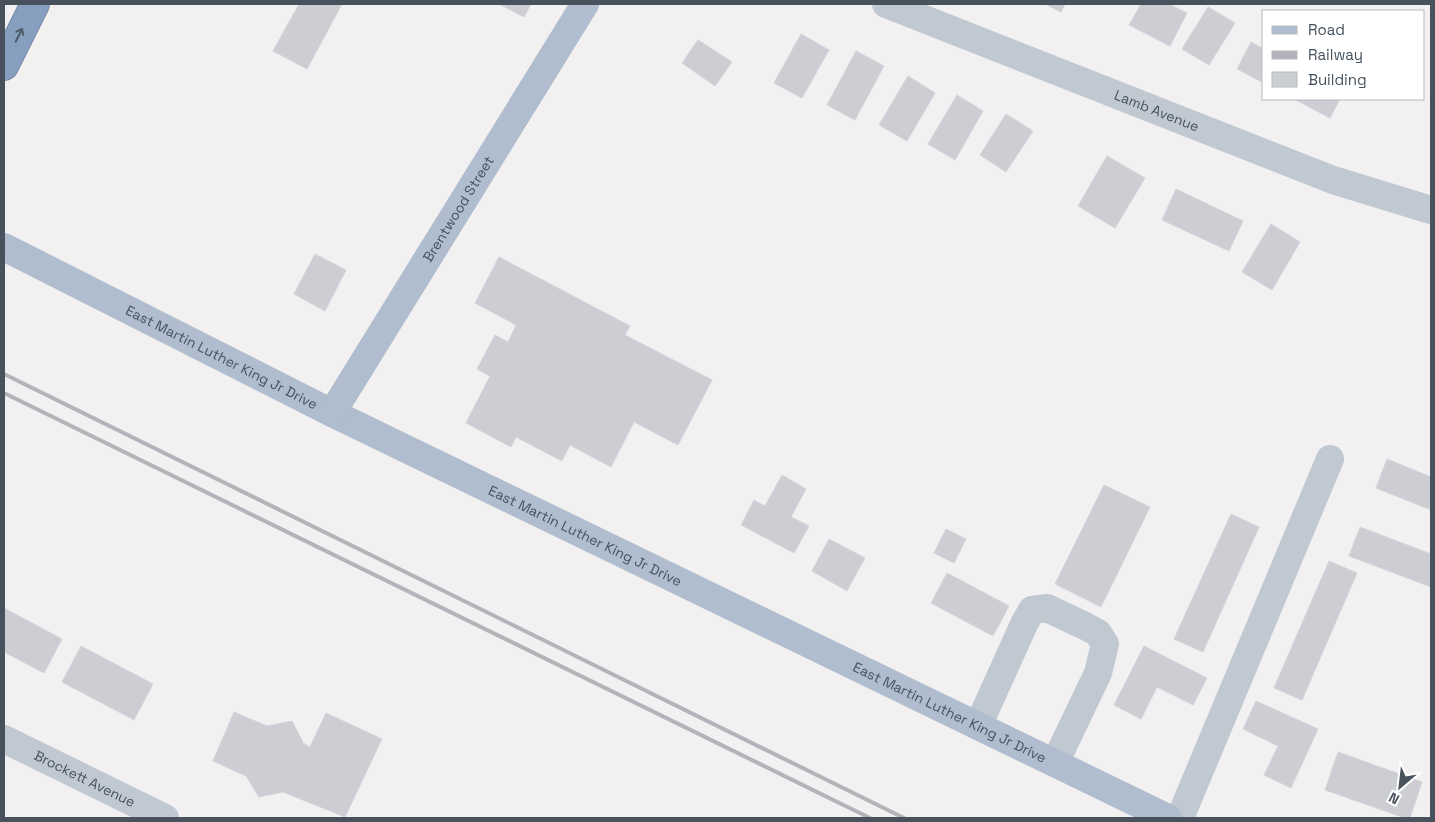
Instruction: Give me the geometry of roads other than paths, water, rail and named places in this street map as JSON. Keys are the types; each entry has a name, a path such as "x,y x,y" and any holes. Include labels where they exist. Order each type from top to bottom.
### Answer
{"highway":[{"path":"4,66 35,4"}],"main road":[{"name":"Brentwood Street","path":"332,413 585,4"},
{"name":"East Martin Luther King Jr Drive","path":"4,248 332,413 1168,818"}],"street":[{"name":"Lamb Avenue","path":"886,4 1333,180 1431,210"},
{"path":"1180,818 1330,459"},
{"path":"978,726 1032,610 1047,608 1098,632 1105,644 1098,673 1056,763"},
{"name":"Brockett Avenue","path":"4,739 165,818"}],"railway":[{"path":"4,374 904,818"},
{"path":"4,393 870,818"}]}
